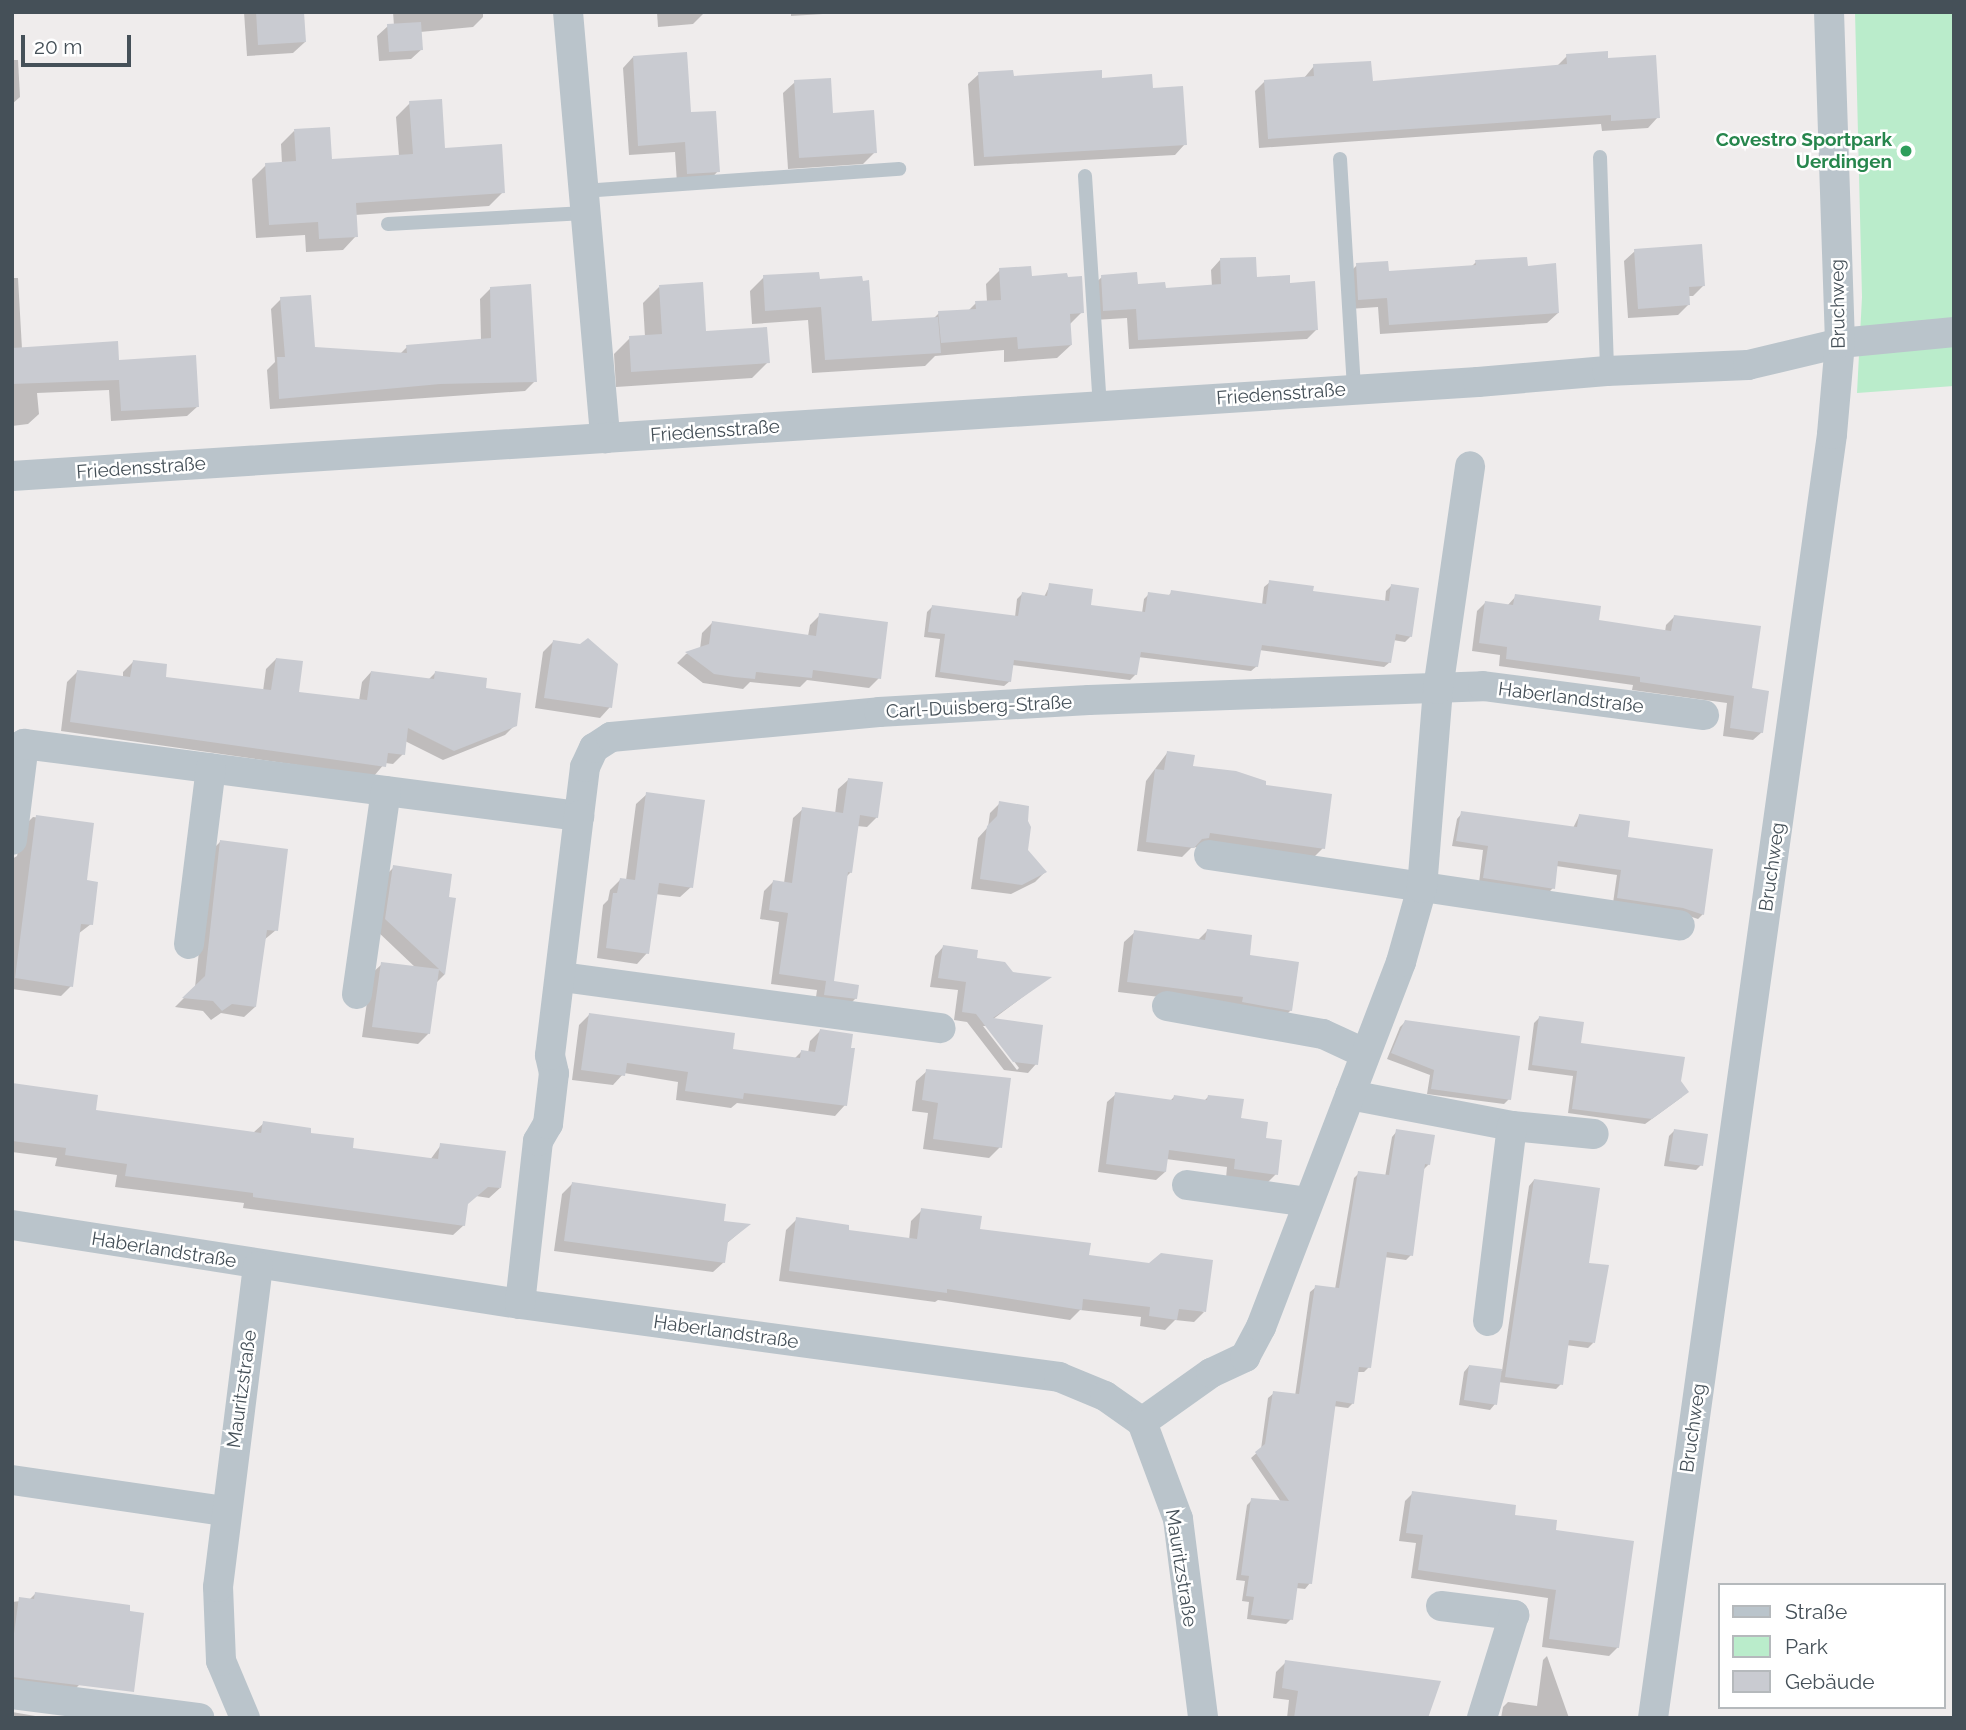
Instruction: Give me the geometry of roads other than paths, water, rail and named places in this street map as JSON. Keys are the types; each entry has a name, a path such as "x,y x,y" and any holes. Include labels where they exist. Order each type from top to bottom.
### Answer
{"street":[{"path":"568,12 605,438"},
{"name":"Bruchweg","path":"1653,1718 1832,434 1840,343 1829,12"},
{"name":"Friedensstraße","path":"12,477 1607,371 1748,365 1840,343 1954,332"},
{"path":"1142,1422 1211,1373 1245,1357 1261,1327 1401,962 1422,888 1438,689 1470,466"},
{"name":"Haberlandstraße","path":"1438,689 1483,686 1704,715"},
{"name":"Carl-Duisberg-Straße","path":"520,1304 538,1141 548,1124 554,1073 550,1055 562,976 585,767 594,748 611,737 942,707 1438,689"},
{"path":"12,840 24,744 579,816"},
{"path":"189,944 211,768"},
{"path":"357,994 386,791"},
{"path":"1209,855 1680,925"},
{"path":"562,976 941,1028"},
{"path":"1167,1006 1323,1034 1364,1053"},
{"path":"1350,1095 1512,1126 1594,1135"},
{"path":"1488,1321 1512,1126"},
{"path":"1187,1185 1308,1202"},
{"name":"Haberlandstraße","path":"12,1225 258,1266 1059,1377 1105,1396 1142,1422"},
{"name":"Mauritzstraße","path":"244,1718 221,1661 218,1587 225,1511 258,1266"},
{"name":"Mauritzstraße","path":"1142,1422 1178,1519 1203,1718"},
{"path":"12,1480 225,1511"},
{"path":"1441,1606 1514,1615 1482,1718"},
{"path":"12,1694 199,1718"}],"lane":[{"path":"1600,157 1607,371"},
{"path":"1340,159 1354,389"},
{"path":"388,224 899,169"},
{"path":"1085,176 1100,406"}],"place":[{"name":"Covestro Sportpark Uerdingen","path":"1906,151"}]}
